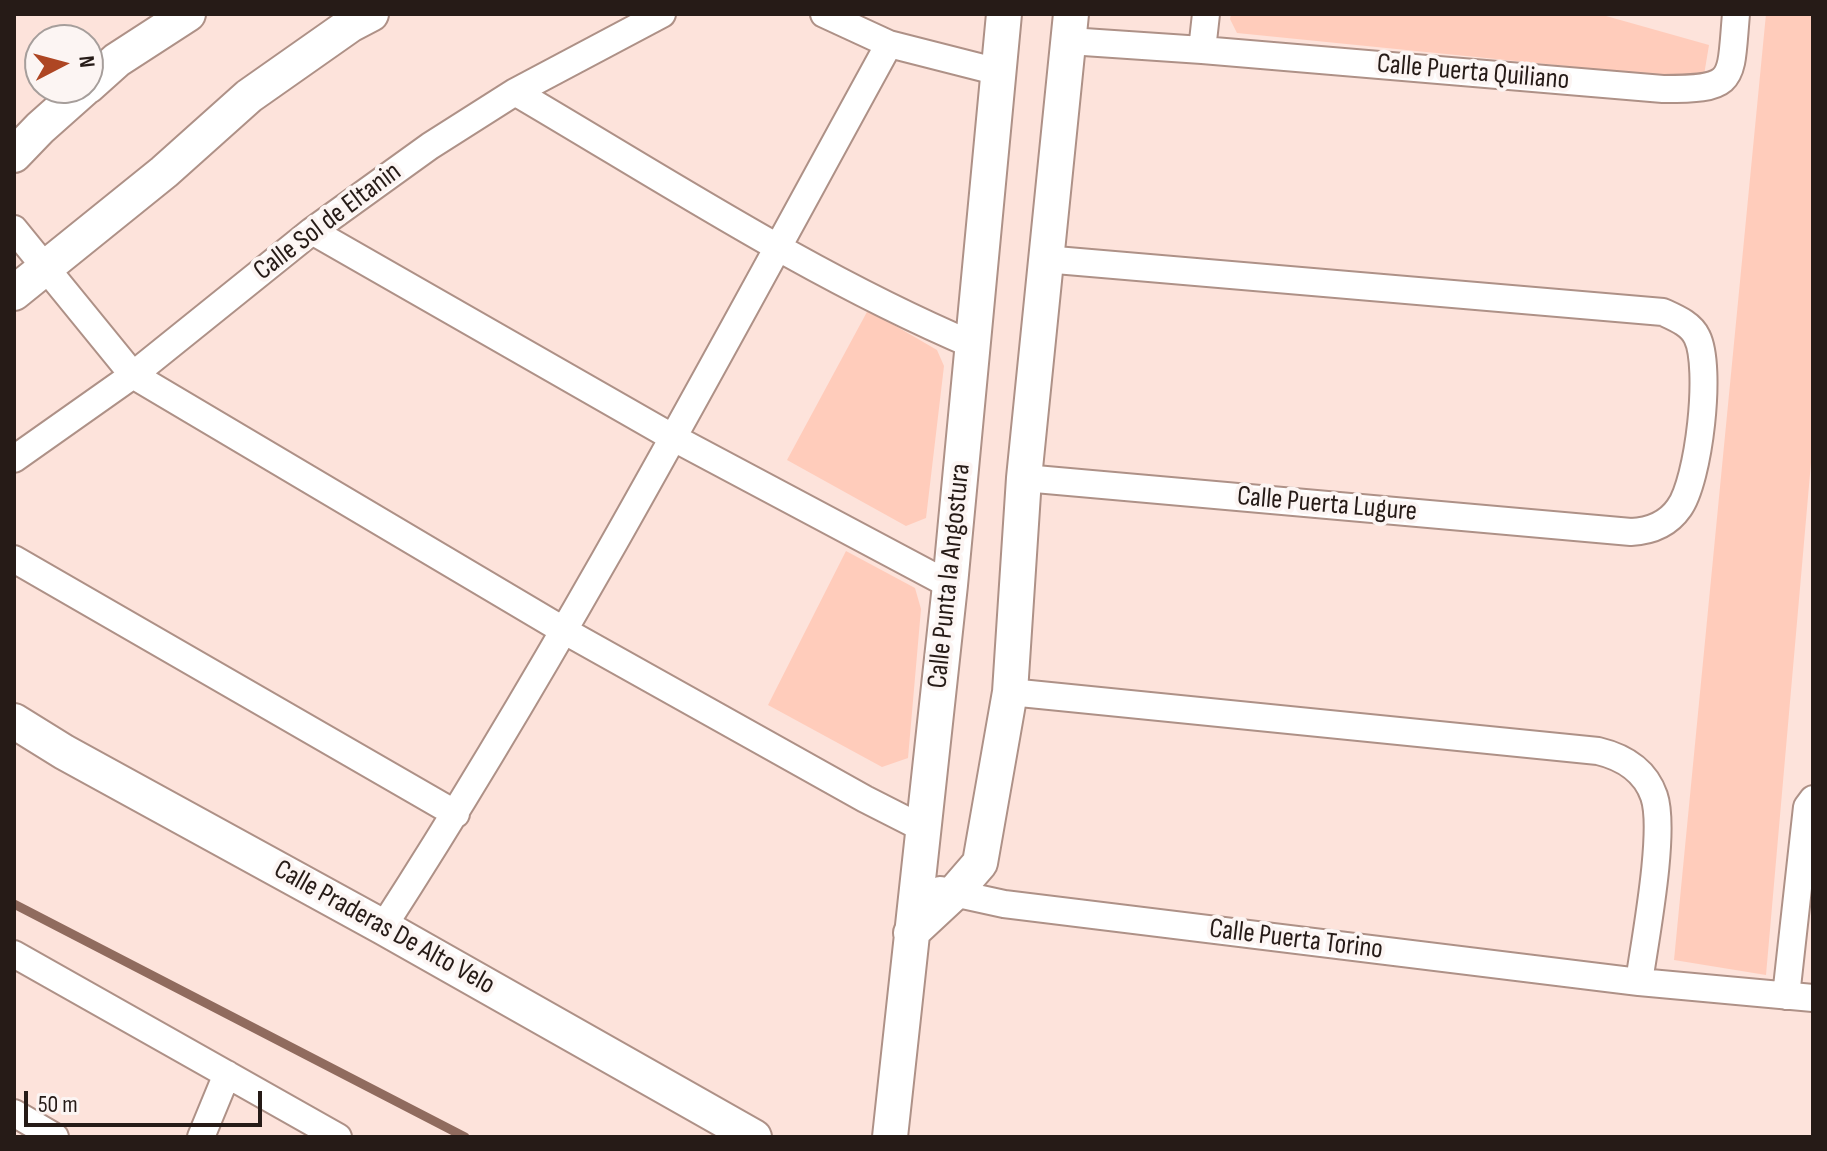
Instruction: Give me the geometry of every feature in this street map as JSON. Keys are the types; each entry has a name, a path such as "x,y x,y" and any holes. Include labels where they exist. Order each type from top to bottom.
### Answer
{"street":[{"path":"104,72 188,14"},
{"path":"14,293 164,172 249,96 350,25 371,14"},
{"name":"Calle Sol de Eltanin","path":"14,459 133,375 312,231 430,146 515,92 662,14"},
{"path":"824,14 889,44 999,72"},
{"name":"Calle Punta la Angostura","path":"890,1137 950,585 1004,14"},
{"path":"1202,50 1206,14"},
{"name":"Calle Puerta Quiliano","path":"1070,28 1202,50 1663,89 1714,87 1723,81 1732,64 1736,14"},
{"path":"911,933 954,893 980,863 1010,692 1024,478 1070,28"},
{"path":"383,927 456,814 563,630 889,44"},
{"path":"515,92 778,247 925,325 973,345"},
{"path":"14,155 69,104"},
{"path":"14,229 133,375 563,630 924,829"},
{"path":"312,231 672,437 950,585"},
{"name":"Calle Puerta Lugure","path":"1024,478 1631,532 1649,531 1664,523 1679,509 1689,490 1701,425 1704,366 1697,336 1684,322 1663,312 1044,259"},
{"path":"14,559 456,814"},
{"path":"1010,692 1598,751 1619,756 1643,775 1654,797 1658,832 1639,982"},
{"name":"Calle Praderas De Alto Velo","path":"14,721 64,752 383,927 754,1137"},
{"path":"1786,996 1807,807 1813,799"},
{"name":"Calle Puerta Torino","path":"917,885 1004,904 1639,982 1813,998"},
{"path":"14,954 338,1137"},
{"path":"201,1137 227,1074"},
{"path":"14,1113 46,1134"}],"shaded area":[{"path":"1231,14 1599,14 1709,45 1704,75 1695,79 1237,33 1230,19"},
{"path":"1766,14 1813,14 1813,440 1766,975 1674,960"},
{"path":"868,310 937,350 944,366 926,518 906,526 787,460"},
{"path":"846,551 915,588 921,609 908,758 882,767 768,705"}],"waterway":[{"path":"14,904 465,1137"}]}
